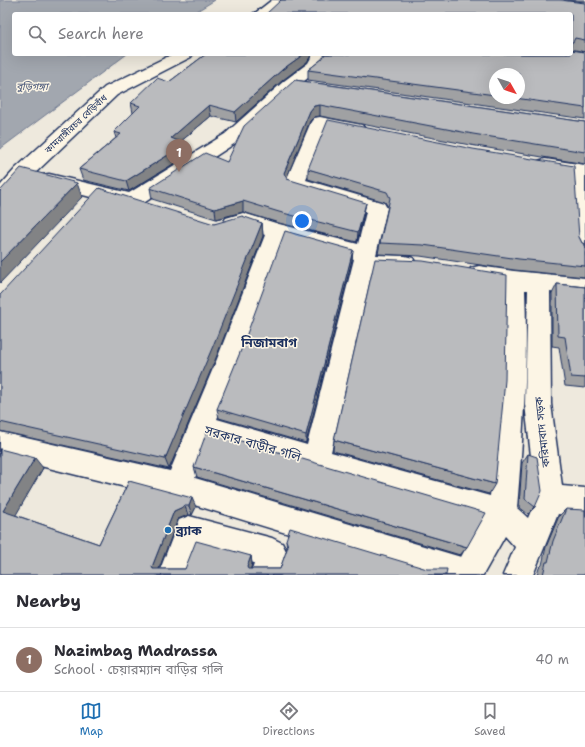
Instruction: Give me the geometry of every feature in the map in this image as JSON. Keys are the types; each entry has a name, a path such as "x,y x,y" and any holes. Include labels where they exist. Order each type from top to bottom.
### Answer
{"street":[{"path":"264,12 282,0"},
{"name":"কামরাঙ্গীরচর বেড়িবাঁধ","path":"0,198 23,173 111,92 181,56"},
{"path":"132,201 231,138 290,84 314,66 321,56"},
{"path":"290,84 313,88"},
{"path":"316,460 377,208 296,183 320,122 373,132"},
{"path":"525,161 582,171 585,247"},
{"path":"23,173 132,201 153,208"},
{"path":"84,210 99,193"},
{"path":"216,229 243,220 364,258 420,265"},
{"path":"200,426 229,359 277,231"},
{"path":"459,271 526,281 585,287"},
{"path":"0,444 178,486 467,575 502,513 509,446 515,323 526,281"},
{"name":"করিমাবাদ সড়ক","path":"518,575 550,499 538,404 526,281"},
{"name":"সরকার বাড়ীর গলি","path":"178,486 200,426 502,513 532,543"},
{"path":"550,499 585,502"},
{"path":"173,575 189,530 272,553 265,575"}],"water":[{"name":"বুড়িগঙ্গা","path":"0,0 215,0 195,12 12,12 12,56 124,56 0,149"}],"building":[{"path":"281,0 560,0 585,3 585,40 575,38 573,42 573,12 268,12"},
{"path":"573,50 585,52 585,108 525,99 525,68 489,68 489,94 308,70 324,56 573,56"},
{"path":"203,56 301,56 283,69 235,112 209,105 171,138 186,144 126,181 79,169 121,134 114,132 140,106 131,103 157,78 169,82"},
{"path":"295,80 585,122 585,152 473,134 320,105 314,106 310,111 284,173 287,179 366,203 358,232 279,212 243,201 215,209 150,188 205,153 227,162 244,126"},
{"path":"328,120 473,149 574,166 579,237 582,243 585,244 585,266 519,259 423,245 380,243 390,198 387,192 308,169"},
{"path":"21,168 77,183 0,262 0,191"},
{"path":"99,188 214,224 242,216 262,223 213,346 165,459 0,422 0,295"},
{"path":"285,231 353,250 306,435 217,409 241,350"},
{"path":"375,259 423,261 507,275 505,380 495,484 334,440"},
{"path":"557,284 585,287 585,378 571,377 565,337 558,336"},
{"path":"207,431 486,513 467,547 194,467"},
{"path":"0,449 35,458 3,511 99,544 129,481 192,498 189,506 185,506 174,511 152,567 153,569 185,569 196,541 251,556 247,567 248,569 280,569 288,546 286,540 290,528 427,569 447,569 446,575 0,575"},
{"path":"528,454 537,457 542,491 535,507 525,499"},
{"path":"566,509 585,510 585,575 543,575 553,541"}],"place":[{"name":"Nazimbag Madrassa","path":"179,172"},
{"name":"ব্র্যাক","path":"168,530"}],"district":[{"name":"নিজামবাগ","path":"269,342"}]}
